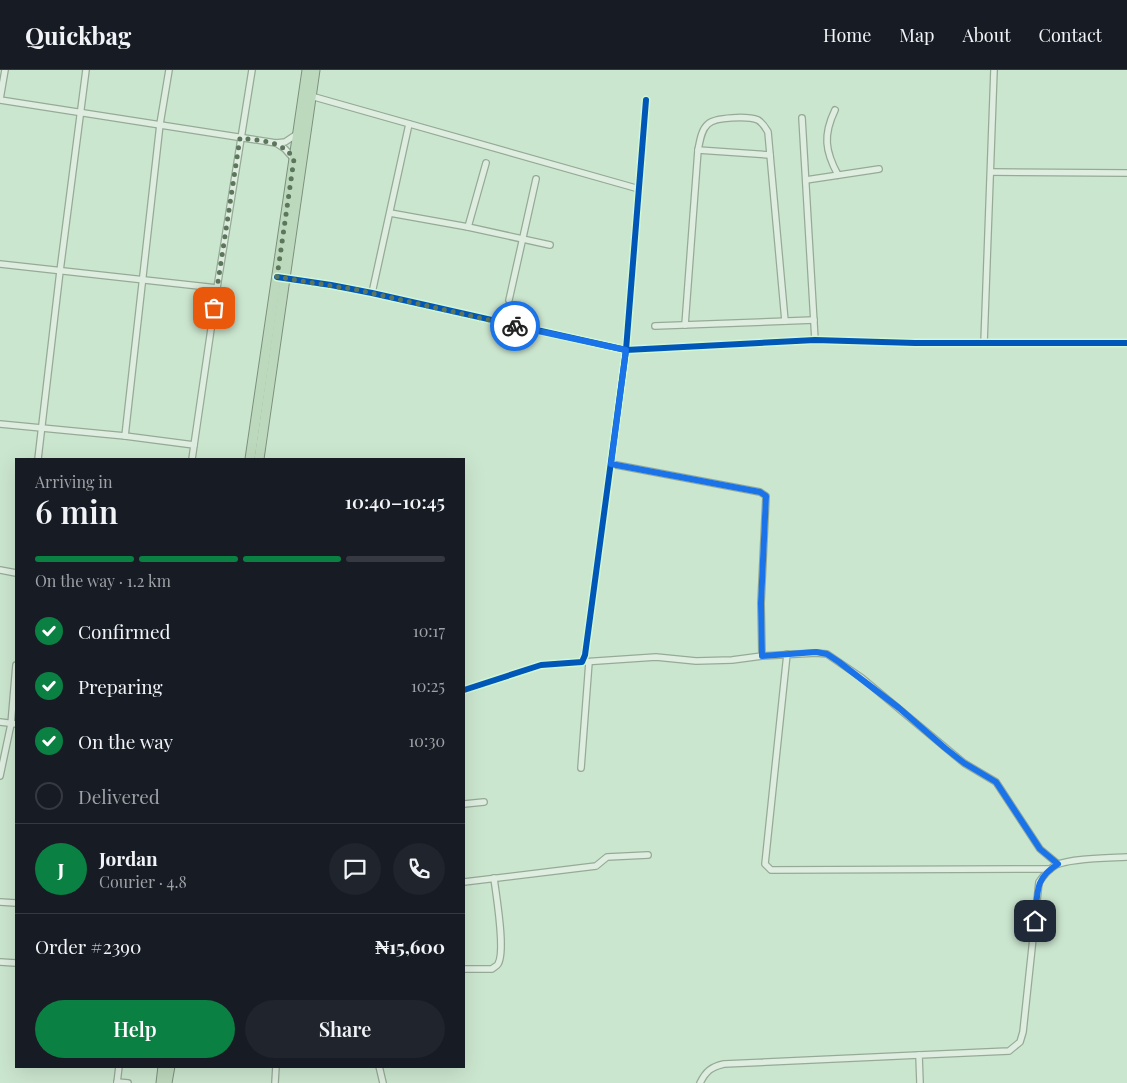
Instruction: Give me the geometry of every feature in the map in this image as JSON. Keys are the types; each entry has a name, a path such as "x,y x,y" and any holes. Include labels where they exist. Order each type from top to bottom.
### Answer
{"highway":[{"path":"259,458 294,159 307,70"},
{"path":"250,458 315,70"},
{"path":"161,1083 163,1068"},
{"path":"167,1083 170,1068"}],"street":[{"path":"4,70 0,100 276,143 285,142 298,132"},
{"path":"38,458 86,70"},
{"path":"125,436 160,124 169,70"},
{"path":"192,458 252,70"},
{"path":"984,343 994,70"},
{"path":"311,96 639,189"},
{"path":"582,662 586,647 626,350 646,100"},
{"path":"835,110 827,133 827,144 830,160 838,175"},
{"path":"685,325 698,150 704,128 710,122 720,119 747,118 764,124 768,132 785,322"},
{"path":"802,118 815,340"},
{"path":"372,293 410,124"},
{"path":"276,143 290,153 294,159"},
{"path":"698,150 770,155"},
{"path":"468,227 486,163"},
{"path":"806,180 878,169"},
{"path":"991,172 1127,174"},
{"path":"510,300 536,179"},
{"path":"390,213 550,244"},
{"path":"0,264 217,288"},
{"path":"281,278 372,293 626,350 815,340 915,343 1127,343"},
{"path":"655,326 814,320"},
{"path":"0,424 125,436 194,446"},
{"path":"611,464 760,492 766,496 761,603 762,656"},
{"path":"0,570 15,572"},
{"path":"465,690 541,665 656,657 696,661 732,660 816,652 827,654 862,678 964,763 996,782 1040,849 1058,864"},
{"path":"786,654 765,864 771,870 1050,869"},
{"path":"581,768 589,662"},
{"path":"0,776 14,724 15,694"},
{"path":"0,722 14,724"},
{"path":"465,804 484,802"},
{"path":"465,882 596,866 607,857 648,855"},
{"path":"700,1083 712,1067 724,1064 1008,1051 1020,1042 1023,1032 1039,882 1050,869 1058,864 1127,857"},
{"path":"465,969 492,969 498,963 501,953 494,878"},
{"path":"0,902 15,903"},
{"path":"0,962 15,963"},
{"path":"919,1055 920,1083"},
{"path":"120,1068 117,1082 128,1083"},
{"path":"275,1083 276,1068"},
{"path":"379,1068 383,1083"}],"cycle path":[{"path":"465,690 541,665 582,662 585,655 626,350 646,100"},
{"path":"277,277 372,293 626,350 815,340 915,343 1127,343"}],"way so far":[{"path":"214,308 240,138 276,143 285,148 294,159 277,277 358,290 515,326"}],"route":[{"path":"515,326 626,350 611,464 760,492 766,496 761,603 762,656 816,652 827,654 862,678 964,763 996,782 1040,849 1058,864 1050,869 1039,882 1035,921"}]}
